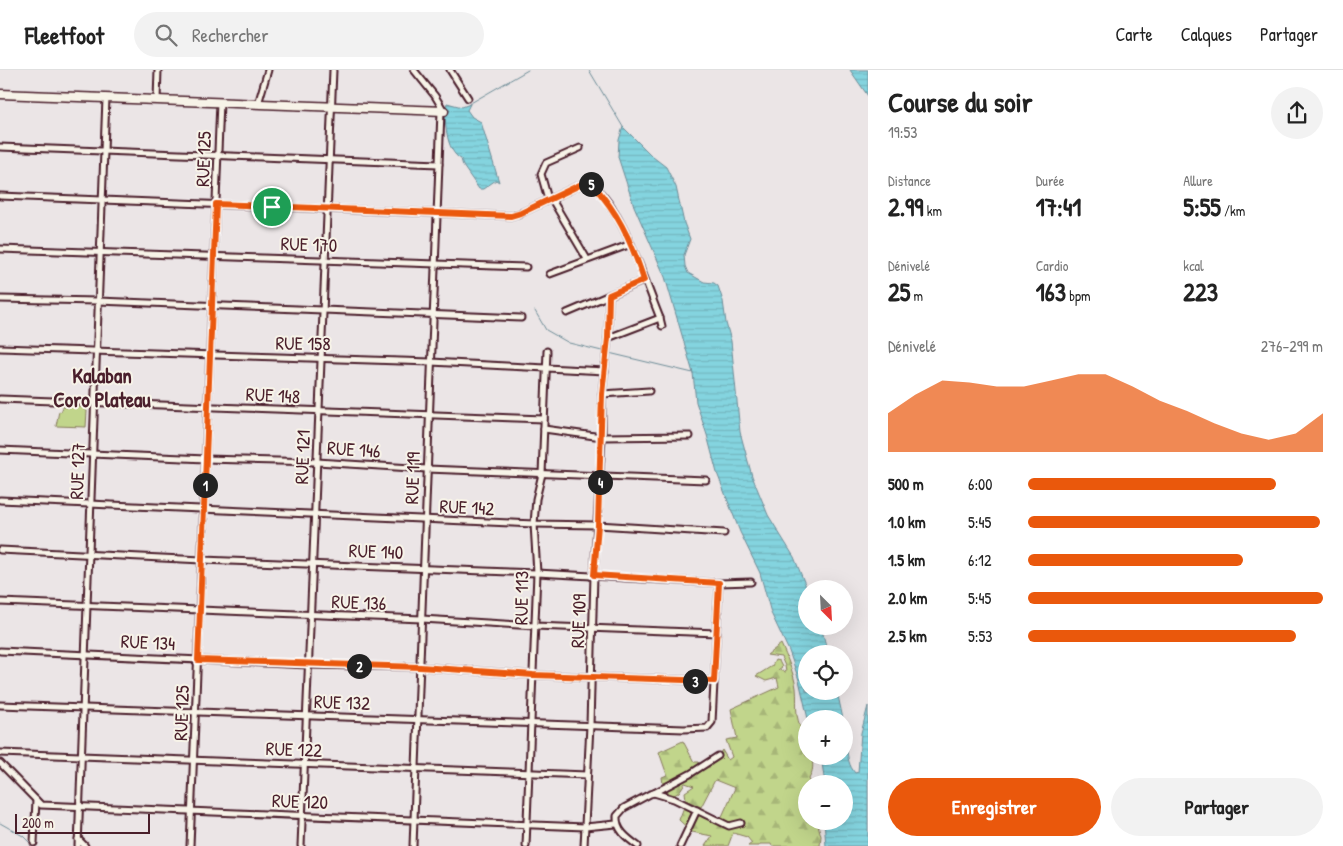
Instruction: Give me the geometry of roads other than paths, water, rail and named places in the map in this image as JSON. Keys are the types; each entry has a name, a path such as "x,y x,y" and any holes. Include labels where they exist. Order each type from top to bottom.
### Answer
{"street":[{"path":"157,100 158,70"},
{"path":"258,104 268,70"},
{"name":"RUE 121","path":"302,846 333,70"},
{"path":"0,94 442,111 435,96 414,70"},
{"path":"450,70 468,98"},
{"name":"RUE 127","path":"78,846 106,98"},
{"name":"RUE 125","path":"190,846 220,102"},
{"name":"RUE 119","path":"413,846 442,111"},
{"path":"0,147 439,164"},
{"path":"580,148 546,163 542,174 549,198 588,259"},
{"path":"0,196 511,216 586,182 591,184 614,210 631,244 662,326"},
{"path":"550,274 631,244"},
{"name":"RUE 170","path":"0,249 526,267"},
{"path":"567,313 644,280"},
{"name":"RUE 109","path":"584,846 592,677 594,575 602,437 602,394 608,338 609,295"},
{"path":"0,299 98,301 521,318"},
{"path":"608,338 660,318"},
{"name":"RUE 158","path":"0,348 432,362 546,368 605,368"},
{"name":"RUE 113","path":"526,846 537,573 534,524 536,499 542,474 547,351"},
{"path":"602,394 649,391"},
{"name":"RUE 148","path":"0,399 544,419"},
{"path":"544,429 602,437 690,436"},
{"name":"RUE 146","path":"0,450 706,480"},
{"name":"RUE 142","path":"0,500 426,520 598,525 724,533"},
{"name":"RUE 140","path":"0,550 594,575 719,583 751,582"},
{"name":"RUE 132","path":"0,705 590,726 706,728 712,722 719,583"},
{"name":"RUE 136","path":"0,602 717,633"},
{"name":"RUE 134","path":"0,652 420,667 533,675 714,681"},
{"name":"RUE 122","path":"0,753 416,768 529,774 587,774"},
{"path":"638,846 616,824 616,816 624,808 690,774 718,756"},
{"name":"RUE 120","path":"0,763 41,806 585,827 616,824"},
{"path":"654,793 674,799 729,826 741,823"},
{"path":"34,843 36,800"},
{"path":"680,846 697,810"},
{"path":"78,839 85,846"}],"water":[{"path":"850,70 868,70 868,96"},
{"path":"447,103 462,107 470,104 467,110 472,117 481,122 499,182 496,180 483,189 479,189 463,166 461,159 456,155 449,142 445,117"},
{"path":"623,127 653,157 666,167 676,187 684,223 690,239 684,255 685,266 688,273 704,282 714,283 718,286 723,301 731,341 740,432 752,476 768,515 794,557 803,580 798,580 798,635 823,635 826,645 798,645 798,677 789,651 771,613 760,573 740,532 717,473 696,402 693,373 665,277 634,206 618,157 619,140"},
{"path":"804,700 839,700 841,710 806,710"},
{"path":"868,706 868,846 826,846 825,830 853,830 853,775 824,775 822,765 850,765 855,773 858,772 861,733"}],"waterway":[{"path":"469,104 528,70"},
{"path":"589,70 623,127"},
{"path":"535,311 546,330 569,343 606,352"},
{"path":"609,353 693,373"},
{"path":"0,823 23,836 33,846"}],"district":[{"name":"Kalaban Coro Plateau","path":"102,388"}]}
